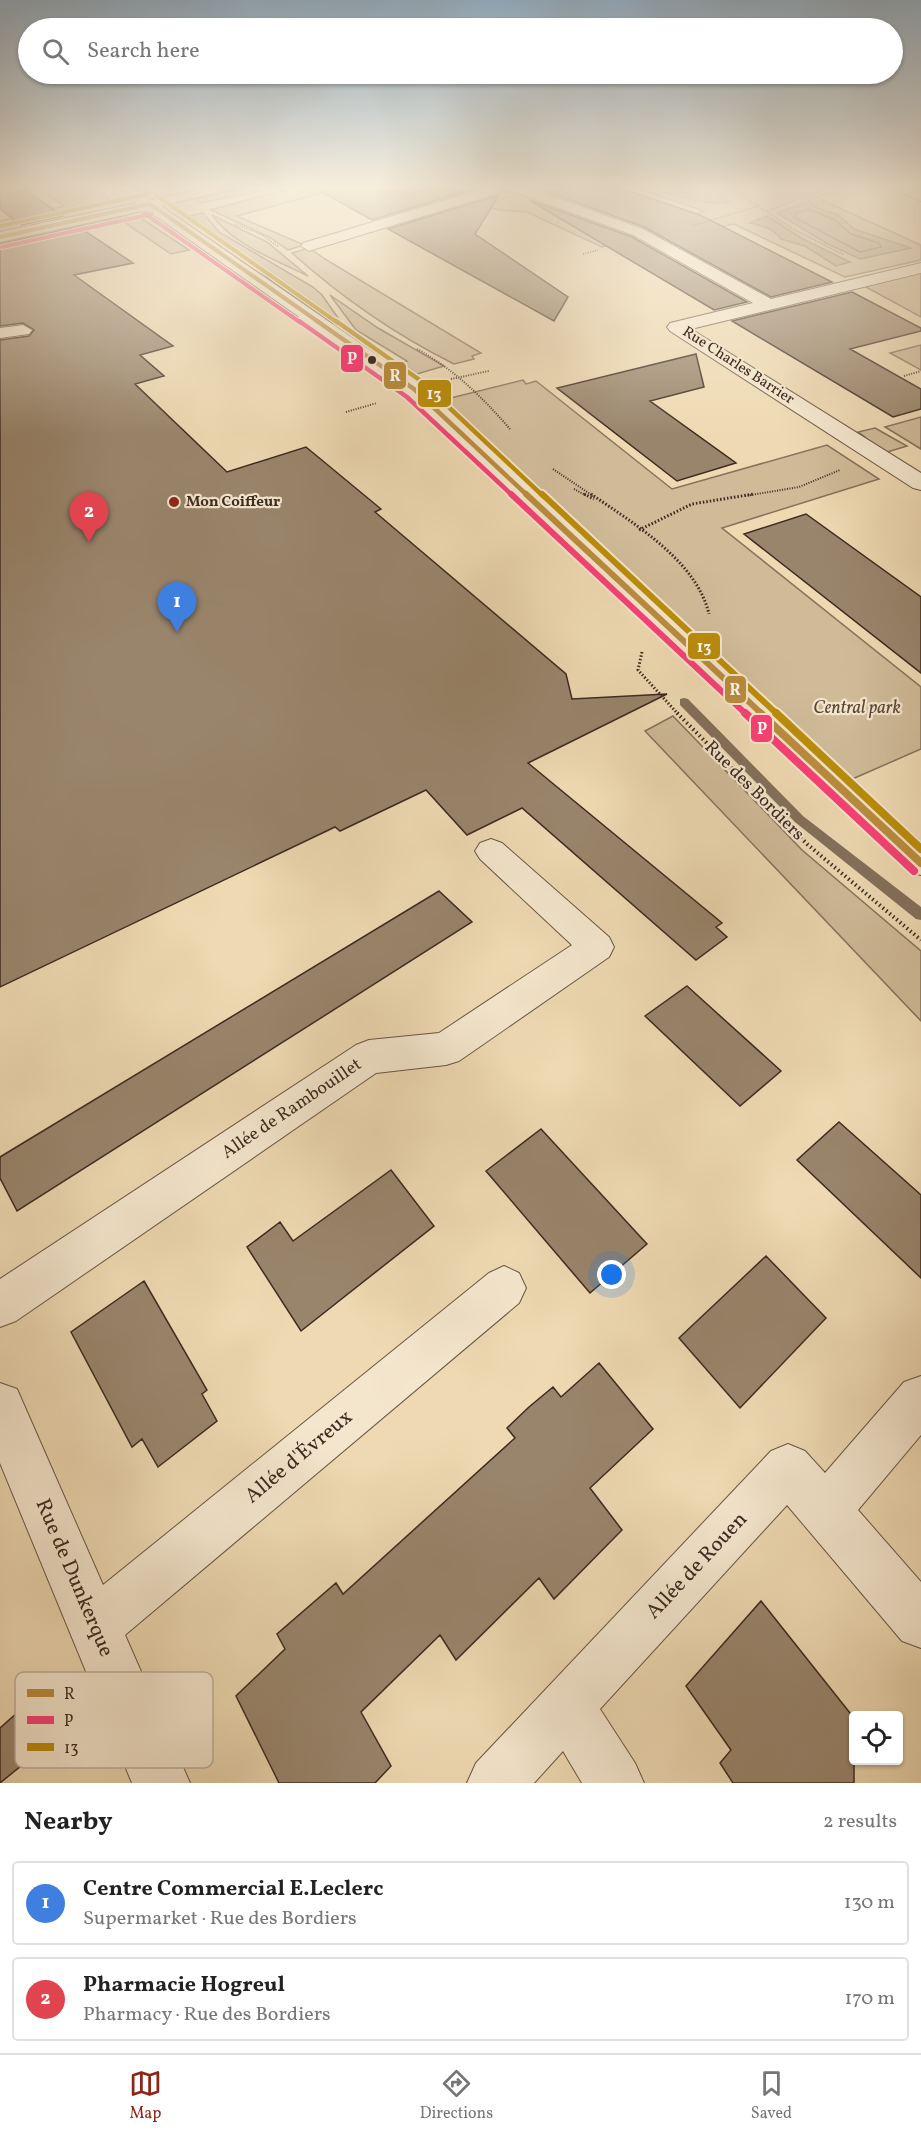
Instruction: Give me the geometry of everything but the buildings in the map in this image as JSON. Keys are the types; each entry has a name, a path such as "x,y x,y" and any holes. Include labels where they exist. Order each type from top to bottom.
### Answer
{"street":[{"path":"242,268 414,389 674,635 921,863"},
{"path":"703,268 769,305"},
{"name":"Rue Charles Barrier","path":"920,268 676,327 921,483"},
{"path":"0,333 23,330"},
{"name":"Allée de Rambouillet","path":"0,1305 369,1057 446,1049 597,947 491,851"},
{"name":"Allée d'Évreux","path":"94,1626 504,1288"},
{"path":"825,1511 921,1399"},
{"name":"Rue de Dunkerque","path":"0,1406 114,1672"},
{"name":"Allée de Rouen","path":"566,1706 788,1468 921,1622"},
{"path":"496,1783 566,1706 615,1783"},
{"name":"Rue de Dunkerque","path":"155,1768 161,1783"}],"path":[{"path":"871,268 887,276"},
{"path":"904,376 921,371"},
{"path":"639,530 668,513 692,504 798,487 819,477 880,457"},
{"name":"Rue des Bordiers","path":"674,635 642,648 638,670 650,686 807,844 921,940"}],"green space":[{"path":"257,268 281,268 313,287 322,295 348,332 275,284"},
{"path":"291,268 299,268 308,276"},
{"path":"310,268 340,268 481,353 472,356 474,359 454,364 389,327"},
{"path":"827,268 884,268 845,277"},
{"path":"921,272 921,317 866,287 869,284"},
{"path":"330,295 378,328 444,366 417,374 402,363 407,361 356,330"},
{"path":"921,345 921,370 890,353"},
{"name":"Central park","path":"523,380 526,384 536,381 672,489 827,445 879,479 722,528 921,687 921,749 850,780 696,633 443,400"},
{"path":"921,417 921,449 885,427"},
{"path":"875,428 907,446 884,453 868,444 865,437 858,432"},
{"path":"673,716 802,850 921,951 921,1021 645,731"}],"waterway":[{"path":"684,702 799,819 921,915"}],"transit line":[{"name":"P","path":"223,268 407,397 914,871"},
{"name":"R","path":"242,268 414,389 921,863"},
{"name":"13","path":"260,268 421,381 921,849"}],"place":[{"name":"Mon Coiffeur","path":"174,502"},
{"name":"Pharmacie Hogreul","path":"89,542"},
{"name":"Centre Commercial E.Leclerc","path":"177,632"}]}
